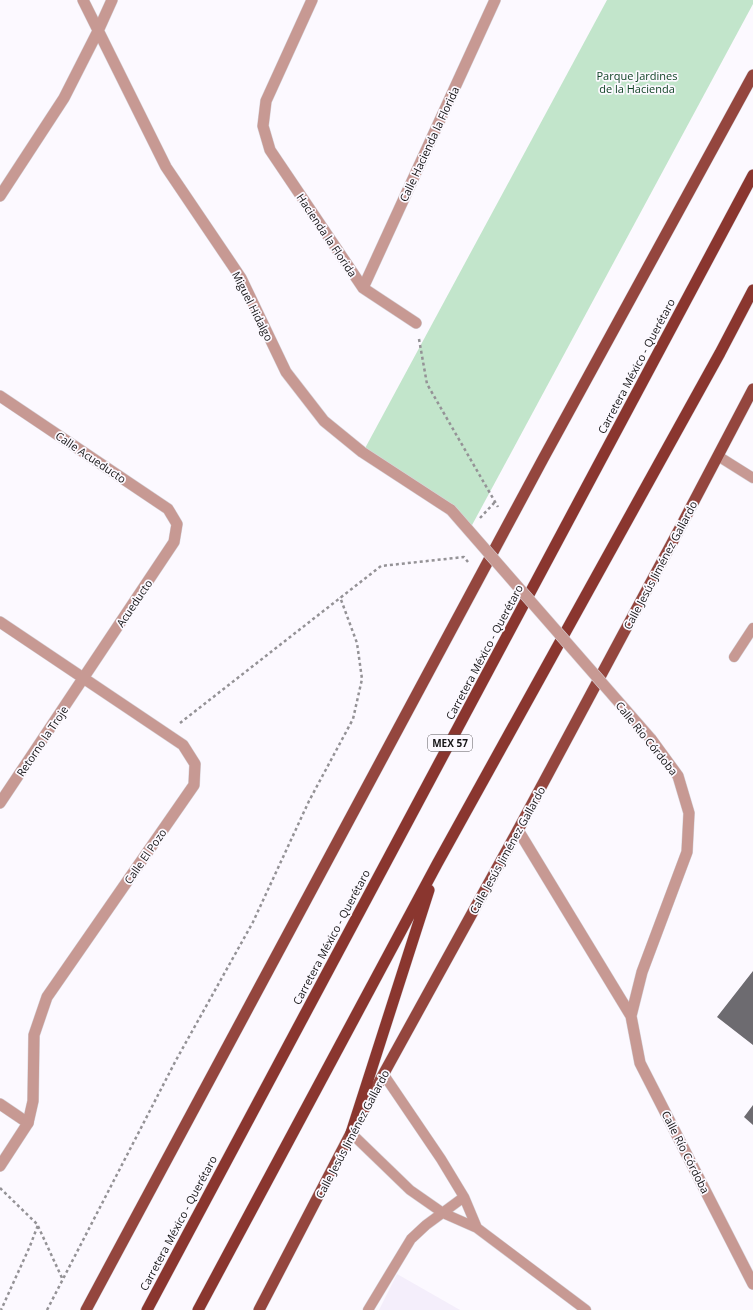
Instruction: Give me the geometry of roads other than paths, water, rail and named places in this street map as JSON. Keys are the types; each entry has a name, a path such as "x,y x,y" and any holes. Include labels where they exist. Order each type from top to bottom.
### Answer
{"highway":[{"name":"Carretera México - Querétaro","path":"147,1310 753,175"},
{"path":"198,1310 437,864 753,290"},
{"path":"720,352 753,301"},
{"path":"351,1133 437,864"}],"main road":[{"path":"86,1310 508,524 753,75"},
{"name":"Calle Jesús Jiménez Gallardo","path":"259,1310 351,1133 518,830 753,389"}],"street":[{"name":"Miguel Hidalgo","path":"83,0 166,167 241,278 286,372 324,421 362,452 452,510"},
{"path":"0,196 64,98 98,32 112,0"},
{"name":"Hacienda la Florida","path":"312,0 266,101 263,126 270,150 363,288 416,323"},
{"name":"Calle Hacienda la Florida","path":"363,288 495,0"},
{"name":"Calle Acueducto","path":"0,396 168,508 177,524"},
{"name":"Calle Río Córdoba","path":"452,510 651,739 678,776 689,813 686,852 642,972 631,1016"},
{"name":"Acueducto","path":"84,678 174,542 177,524"},
{"name":"Calle El Pozo","path":"0,622 183,745 195,764 194,785 47,997 34,1035 33,1101 28,1123 0,1166"},
{"name":"Retorno la Troje","path":"0,803 84,678"},
{"name":"Calle Río Córdoba","path":"518,830 631,1016 640,1063 753,1284"},
{"path":"0,1104 28,1123"}],"lane":[{"path":"718,456 753,478"},
{"path":"734,657 753,628"},
{"path":"384,1075 441,1159 464,1197 477,1228"},
{"path":"351,1133 410,1190 443,1212 477,1228 586,1310"},
{"path":"368,1310 411,1239 426,1225 464,1197"}],"park label":[{"name":"Parque Jardines de la Hacienda","path":"637,81"}]}
